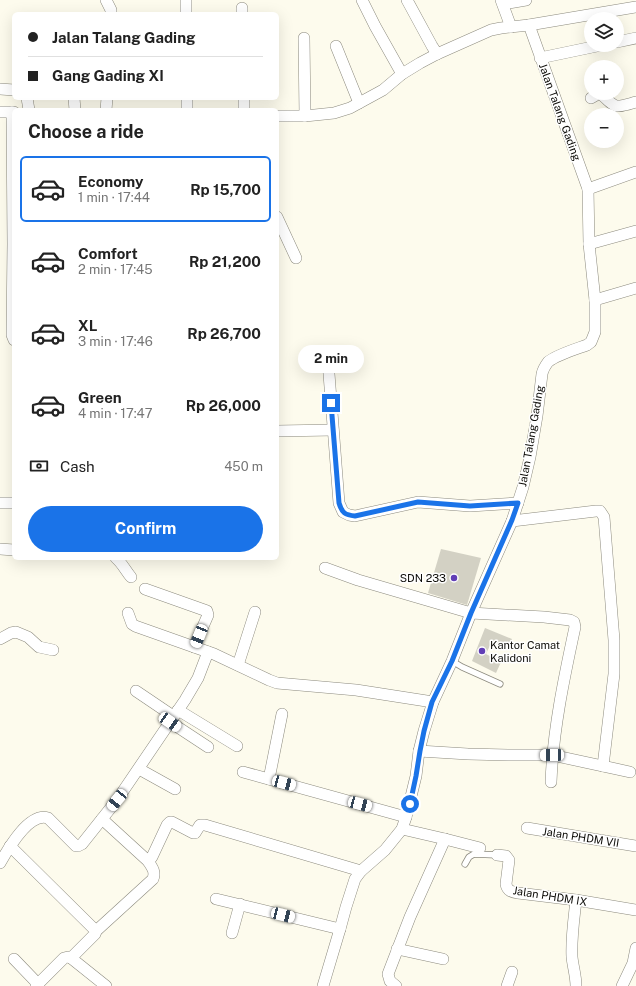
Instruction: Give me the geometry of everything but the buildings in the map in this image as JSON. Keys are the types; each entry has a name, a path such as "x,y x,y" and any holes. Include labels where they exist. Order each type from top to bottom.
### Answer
{"street":[{"path":"106,0 111,12"},
{"path":"186,0 186,12"},
{"path":"362,0 402,74"},
{"path":"407,0 437,54"},
{"path":"511,27 502,2 526,0"},
{"path":"279,116 334,114 350,108 383,90 402,74 420,63 491,30 636,7"},
{"name":"Jalan Talang Gading","path":"323,986 351,891 356,879 362,871 385,850 402,830 416,776 424,731 432,702 452,661 471,613 512,520 523,487 530,457 544,368 556,357 587,345 591,342 595,332 588,189 528,25"},
{"path":"304,38 305,116"},
{"path":"624,41 636,38"},
{"path":"336,46 359,103"},
{"path":"540,58 584,49"},
{"path":"0,89 12,90"},
{"path":"607,100 618,107 636,102"},
{"path":"0,112 12,112"},
{"path":"588,189 636,172"},
{"path":"279,221 296,258"},
{"path":"590,244 636,231"},
{"path":"594,300 636,288"},
{"path":"328,361 339,503 343,512 355,516 418,502 470,506 518,503"},
{"path":"279,431 333,430"},
{"path":"0,503 12,503"},
{"path":"512,520 596,511 600,512 604,517 614,640 614,667 603,766"},
{"path":"0,549 12,550"},
{"path":"118,560 131,577"},
{"path":"325,568 358,580 471,613 544,617 570,620 575,624 560,698 552,755 551,782"},
{"path":"145,589 207,612 208,615 194,647"},
{"path":"238,665 255,612"},
{"path":"128,613 132,624 135,626 208,652 277,683 356,690 432,702"},
{"path":"0,639 11,632 16,632 28,637 39,647 53,650"},
{"path":"0,863 19,834 31,822 42,817 48,818 76,846 80,846 82,844 117,800 174,716 198,678 208,652"},
{"path":"136,691 174,716 237,746"},
{"path":"268,779 282,714"},
{"path":"174,716 208,747"},
{"path":"420,751 468,754 552,755 630,772"},
{"path":"138,769 175,789"},
{"path":"243,772 406,817"},
{"path":"71,958 95,934 96,931 153,879 155,873 148,861 102,818"},
{"path":"148,861 152,858 167,825 172,822 193,833 195,833 200,825 205,825 362,871"},
{"name":"Jalan PHDM VII","path":"527,828 636,846"},
{"path":"402,830 480,848"},
{"path":"396,986 390,981 388,974 397,949 445,839"},
{"path":"10,846 96,931"},
{"name":"Jalan PHDM IX","path":"497,855 506,856 509,860 506,884 509,891 636,910"},
{"path":"216,899 340,929"},
{"path":"576,900 572,958 576,986"},
{"path":"232,933 240,904"},
{"path":"622,986 634,965 636,948"},
{"path":"397,949 443,959"},
{"path":"14,959 37,985 64,958 68,957 106,986"},
{"path":"507,986 512,972"}],"lane":[{"path":"452,661 500,684"},
{"path":"465,864 469,857 474,854 497,855"}],"place":[{"name":"SDN 233","path":"454,578"},
{"name":"Kantor Camat Kalidoni","path":"482,651"}],"route":[{"path":"331,403 339,503 343,512 346,514 355,516 418,502 470,506 518,503 452,661 432,702 424,731 410,804"}]}
